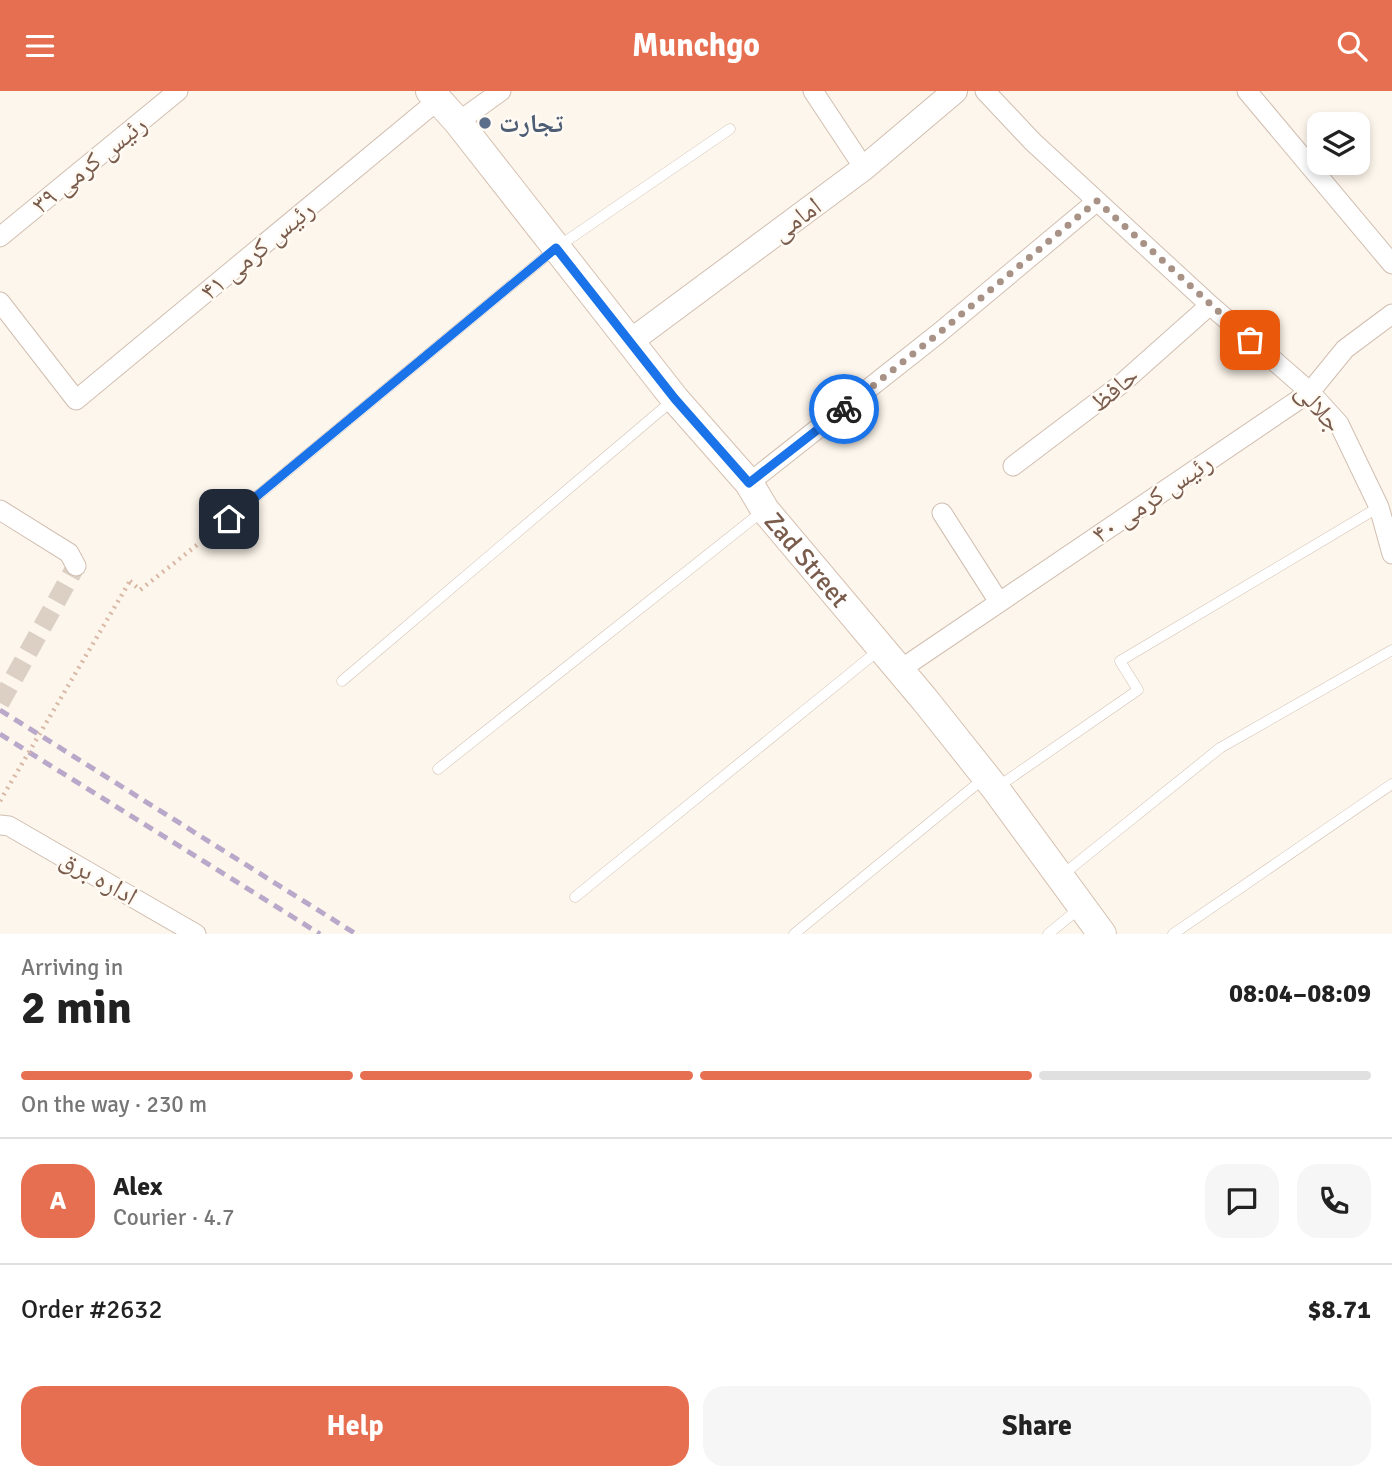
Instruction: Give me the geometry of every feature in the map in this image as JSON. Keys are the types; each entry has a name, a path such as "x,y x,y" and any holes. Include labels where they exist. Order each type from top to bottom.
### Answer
{"main road":[{"name":"Zad Street","path":"434,95 675,399 749,483 765,510 901,669 990,782 1102,934"}],"street":[{"name":"رئیس کرمی ۳۹","path":"0,237 178,91"},
{"path":"458,122 501,91"},
{"path":"813,91 864,168"},
{"name":"امامی","path":"631,341 864,168 955,91"},
{"name":"جلالی","path":"985,91 1033,142 1210,305 1310,392 1339,424 1378,507 1392,554"},
{"path":"1247,91 1392,264"},
{"name":"رئیس کرمی ۴۱","path":"0,302 76,400 434,95"},
{"path":"749,483 939,333 1097,201"},
{"name":"حافظ","path":"1013,466 1120,384 1210,305"},
{"name":"رئیس کرمی ۴۰","path":"901,669 1310,392 1345,349 1390,321"},
{"path":"0,510 73,560"},
{"path":"942,513 999,602"},
{"name":"اداره برق","path":"0,825 9,826 196,934"}],"lane":[{"path":"209,536 556,248 730,129"},
{"path":"342,681 675,399"},
{"path":"794,934 990,782 1138,690 1120,661 1378,507"},
{"path":"438,769 765,510"},
{"path":"575,897 882,647"},
{"path":"1060,876 1220,748 1392,650"},
{"path":"1173,934 1392,784"},
{"path":"1048,934 1082,906"}],"path":[{"path":"0,801 130,581 140,590 209,536"}],"tunnel":[{"path":"0,703 76,566"}],"railway":[{"path":"0,710 356,934"},
{"path":"0,734 320,934"}],"way so far":[{"path":"844,409 1097,201 1250,340"}],"place":[{"name":"تجارت","path":"485,123"}],"route":[{"path":"229,519 556,248 675,399 749,483 844,409"}]}
